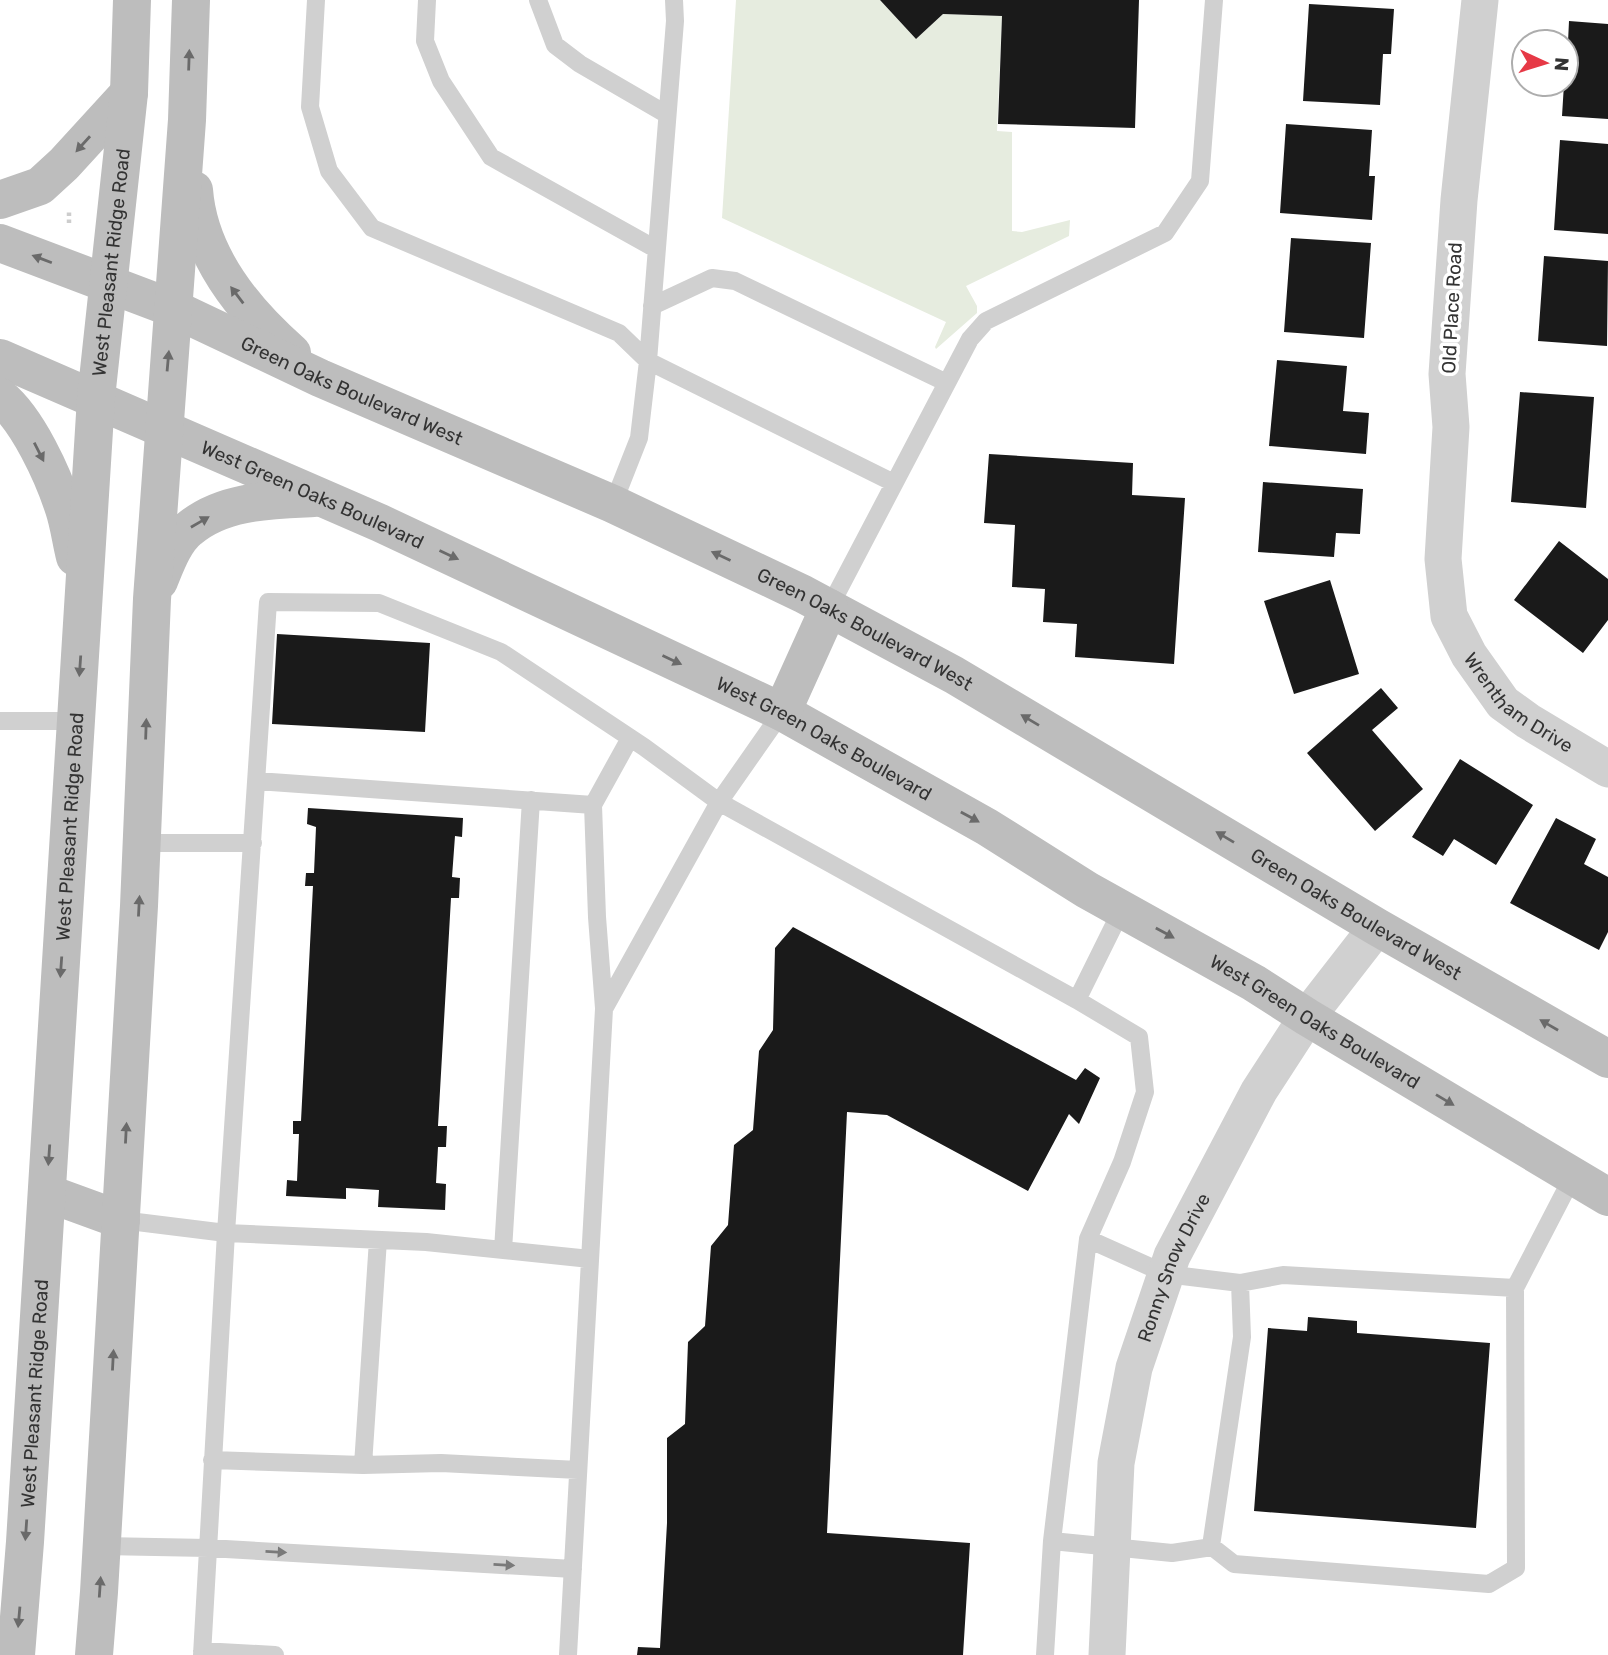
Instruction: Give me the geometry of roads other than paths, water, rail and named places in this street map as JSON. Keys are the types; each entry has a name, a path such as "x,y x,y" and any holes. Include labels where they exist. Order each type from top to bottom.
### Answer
{"main road":[{"name":"West Pleasant Ridge Road","path":"16,1655 96,398 96,280 129,93 132,0"},
{"path":"94,1655 142,843 152,599 187,120 191,0"},
{"path":"0,200 40,186 64,164 129,93"},
{"path":"187,120 195,203 205,243 232,289 262,327 320,378"},
{"path":"0,243 96,280"},
{"name":"Green Oaks Boulevard West","path":"96,280 172,308 320,378 613,505 829,608 954,675 1377,927 1608,1059"},
{"name":"West Green Oaks Boulevard","path":"0,358 380,523 782,712 987,827 1122,909 1254,983 1608,1197"},
{"path":"0,397 10,405 38,449 64,509 84,598"},
{"path":"152,599 170,555 188,529 223,509 262,501 320,497"},
{"path":"782,712 829,608"},
{"path":"47,1193 121,1220"}],"street":[{"name":"Old Place Road","path":"1449,616 1443,559 1451,427 1447,374 1459,200 1480,0"},
{"name":"Wrentham Drive","path":"1449,616 1469,655 1503,703 1608,769"},
{"name":"Ronny Snow Drive","path":"1107,1655 1116,1463 1131,1381 1172,1256 1259,1091 1307,1017 1377,927"}],"lane":[{"path":"316,0 310,107 329,171 372,228 619,333 648,361 894,484"},
{"path":"427,0 425,41 441,82 491,157 656,248"},
{"path":"538,0 555,45 580,64 666,114"},
{"path":"613,505 639,438 648,361 666,114 676,20 674,0"},
{"path":"829,608 970,339 986,321 1165,233 1200,181 1214,0"},
{"path":"652,306 712,278 735,281 947,383"},
{"path":"275,1655 202,1653 226,1233 268,602 379,603 501,652 630,738 719,802 1139,1037 1145,1092 1122,1162 1088,1239 1052,1541 1045,1655"},
{"path":"604,1009 719,802 782,712"},
{"path":"0,721 76,721"},
{"path":"568,1655 604,1009 593,805 630,738"},
{"path":"257,781 593,805"},
{"path":"503,1250 531,800"},
{"path":"142,843 253,843"},
{"path":"1077,1000 1122,909"},
{"path":"1052,1541 1172,1553 1212,1547 1234,1564 1489,1584 1516,1568 1515,1288 1573,1176"},
{"path":"121,1220 226,1233 378,1240 590,1259"},
{"path":"1088,1239 1166,1274 1240,1283 1283,1275 1515,1288"},
{"path":"363,1465 378,1240"},
{"path":"1212,1547 1242,1337 1240,1283"},
{"path":"212,1460 363,1465 441,1463 578,1471"},
{"path":"102,1546 208,1548 573,1569"}]}
